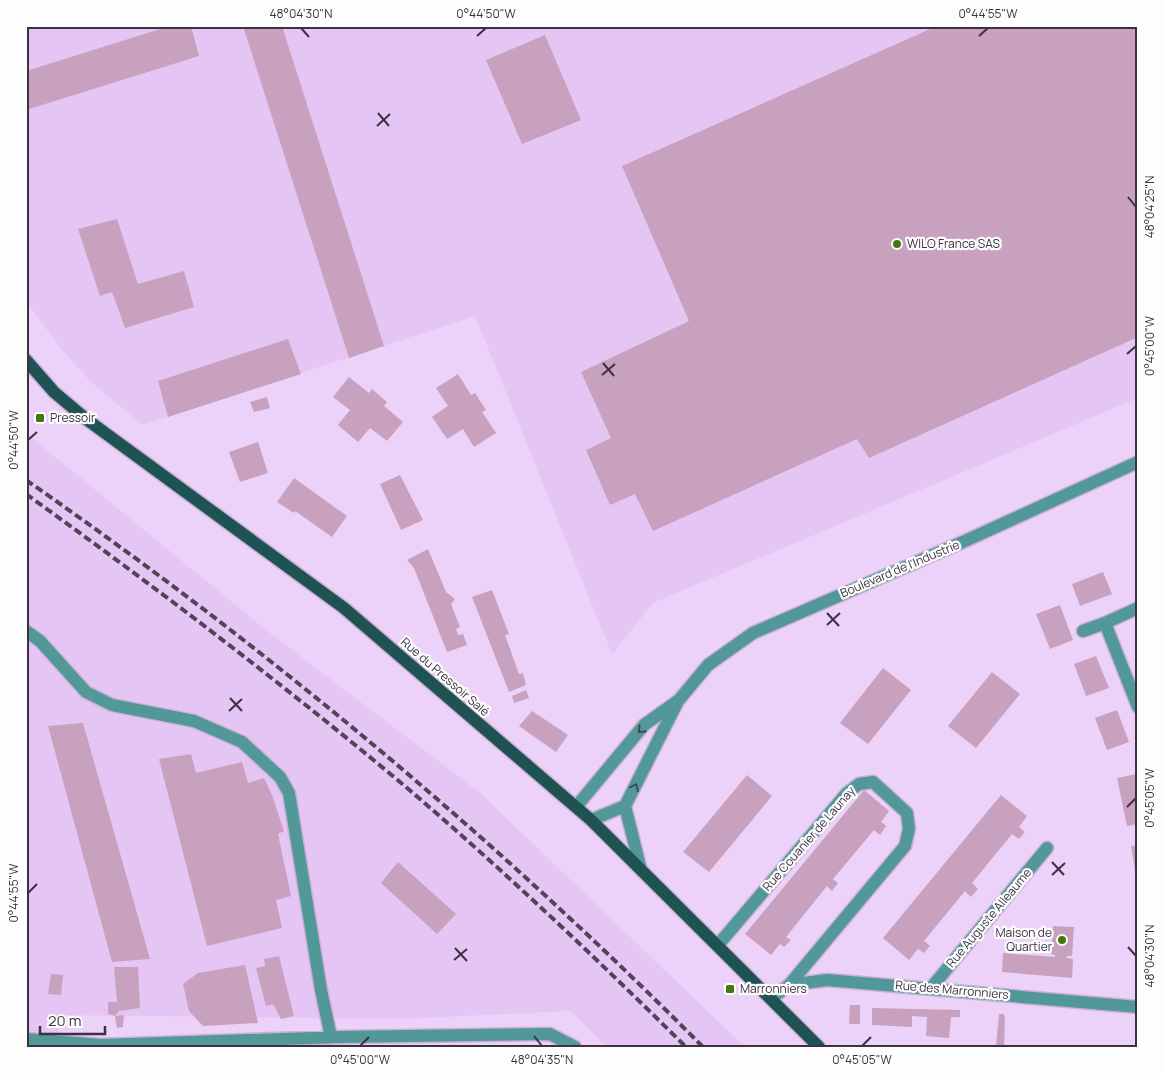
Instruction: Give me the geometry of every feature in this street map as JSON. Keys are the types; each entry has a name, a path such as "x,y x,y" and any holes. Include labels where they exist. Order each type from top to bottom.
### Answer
{"main road":[{"name":"Rue du Pressoir Salé","path":"26,360 54,392 86,419 344,608 576,807 640,866 819,1047"}],"street":[{"name":"Boulevard de l'Industrie","path":"625,806 679,700 708,665 753,633 965,541 1138,462"},
{"path":"1083,631 1138,608"},
{"path":"1106,623 1138,707"},
{"path":"26,631 40,642 86,692 112,705 194,721 242,742 280,777 289,793 321,990 337,1040"},
{"name":"Boulevard de l'Industrie","path":"576,807 644,726 679,700"},
{"name":"Rue Couanier de Launay","path":"718,944 847,793 859,784 873,782 907,813 909,829 906,846 789,985"},
{"path":"591,820 625,806 640,866"},
{"name":"Rue Auguste Alleaume","path":"931,988 1047,848"},
{"name":"Rue des Marronniers","path":"789,985 827,980 1138,1007"},
{"path":"771,999 789,985"},
{"path":"26,1039 101,1046 550,1034 575,1047"}],"shaded area":[{"path":"26,26 1138,26 1138,398 653,603 612,654 475,316 142,425 89,380 58,345 29,305 26,307"},
{"path":"26,433 266,630 479,792 745,1047 607,1047 570,1011 399,1019 58,1015 58,1047 26,1047"}],"building":[{"path":"170,26 191,26 199,56 26,110 26,71"},
{"path":"243,26 282,26 384,346 349,358"},
{"name":"WILO France SAS","path":"937,26 1138,26 1138,337 869,458 857,439 653,531 635,494 610,505 586,450 611,438 581,372 689,321 622,166"},
{"path":"545,35 581,120 522,144 486,60"},
{"path":"117,219 138,284 184,271 194,307 125,328 112,292 100,296 78,229"},
{"path":"288,339 301,374 168,417 158,381"},
{"path":"458,374 471,395 475,393 486,410 482,412 496,433 474,447 463,429 447,439 432,417 448,406 436,388"},
{"path":"349,377 369,393 372,389 387,402 384,406 403,422 387,441 370,428 358,442 338,425 350,410 333,397"},
{"path":"267,397 270,408 254,412 250,402"},
{"path":"258,442 268,473 240,482 229,452"},
{"path":"400,475 423,520 401,530 380,484"},
{"path":"294,478 347,516 332,537 295,511 294,513 277,502"},
{"path":"428,549 446,592 455,599 451,604 460,627 456,629 458,635 463,634 467,645 447,652 414,568 407,560"},
{"path":"1103,572 1112,594 1080,606 1072,584"},
{"path":"492,590 509,634 505,635 519,674 523,673 526,685 509,692 472,597"},
{"path":"1060,605 1073,640 1050,649 1036,614"},
{"path":"1096,656 1109,688 1086,696 1074,664"},
{"path":"883,668 911,690 868,744 840,723"},
{"path":"992,672 1020,694 976,748 948,726"},
{"path":"526,690 529,698 514,703 512,696"},
{"path":"1117,710 1129,742 1107,750 1095,718"},
{"path":"532,711 568,735 556,752 519,726"},
{"path":"83,723 150,959 112,962 48,726"},
{"path":"191,754 196,773 242,762 248,783 264,778 284,831 278,834 291,896 276,900 282,928 207,946 159,759"},
{"path":"1137,774 1138,824 1127,826 1117,778"},
{"path":"747,775 772,796 709,872 683,852"},
{"path":"864,790 889,811 881,822 886,826 880,835 874,830 833,879 838,883 832,891 827,886 786,937 791,940 784,947 780,944 771,955 745,934"},
{"path":"1001,795 1027,816 1019,827 1025,832 1019,839 1012,834 972,883 978,889 971,897 965,891 924,941 930,946 924,953 918,949 909,960 883,938"},
{"path":"1138,845 1138,882 1137,882 1131,846"},
{"path":"398,862 456,914 437,934 381,883"},
{"name":"Maison de Quartier","path":"1053,926 1074,927 1072,956 1067,956 1067,958 1073,959 1072,978 1002,972 1003,953 1055,957 1055,955 1051,954"},
{"path":"279,956 294,1016 281,1019 273,1004 266,1006 256,968 265,966 264,959"},
{"path":"245,965 258,1023 203,1026 189,1011 183,984 198,973"},
{"path":"114,967 138,967 140,1008 119,1011 115,1016 108,1014 108,1002 117,1002"},
{"path":"51,974 63,975 61,995 48,994"},
{"path":"850,1005 860,1005 860,1024 849,1024"},
{"path":"872,1008 960,1010 960,1017 951,1017 949,1038 926,1036 927,1017 912,1016 912,1027 872,1025"},
{"path":"999,1014 1004,1014 1005,1019 1004,1047 996,1047"},
{"path":"124,1015 123,1027 117,1028 115,1016"}],"railway":[{"path":"26,480 205,610 377,748 544,894 703,1047"},
{"path":"26,494 216,635 309,707 400,782 546,912 686,1047"}],"place":[{"name":"WILO France SAS","path":"897,244"},
{"name":"Pressoir","path":"40,418"},
{"name":"Maison de Quartier","path":"1062,940"},
{"name":"Marronniers","path":"730,989"}]}
